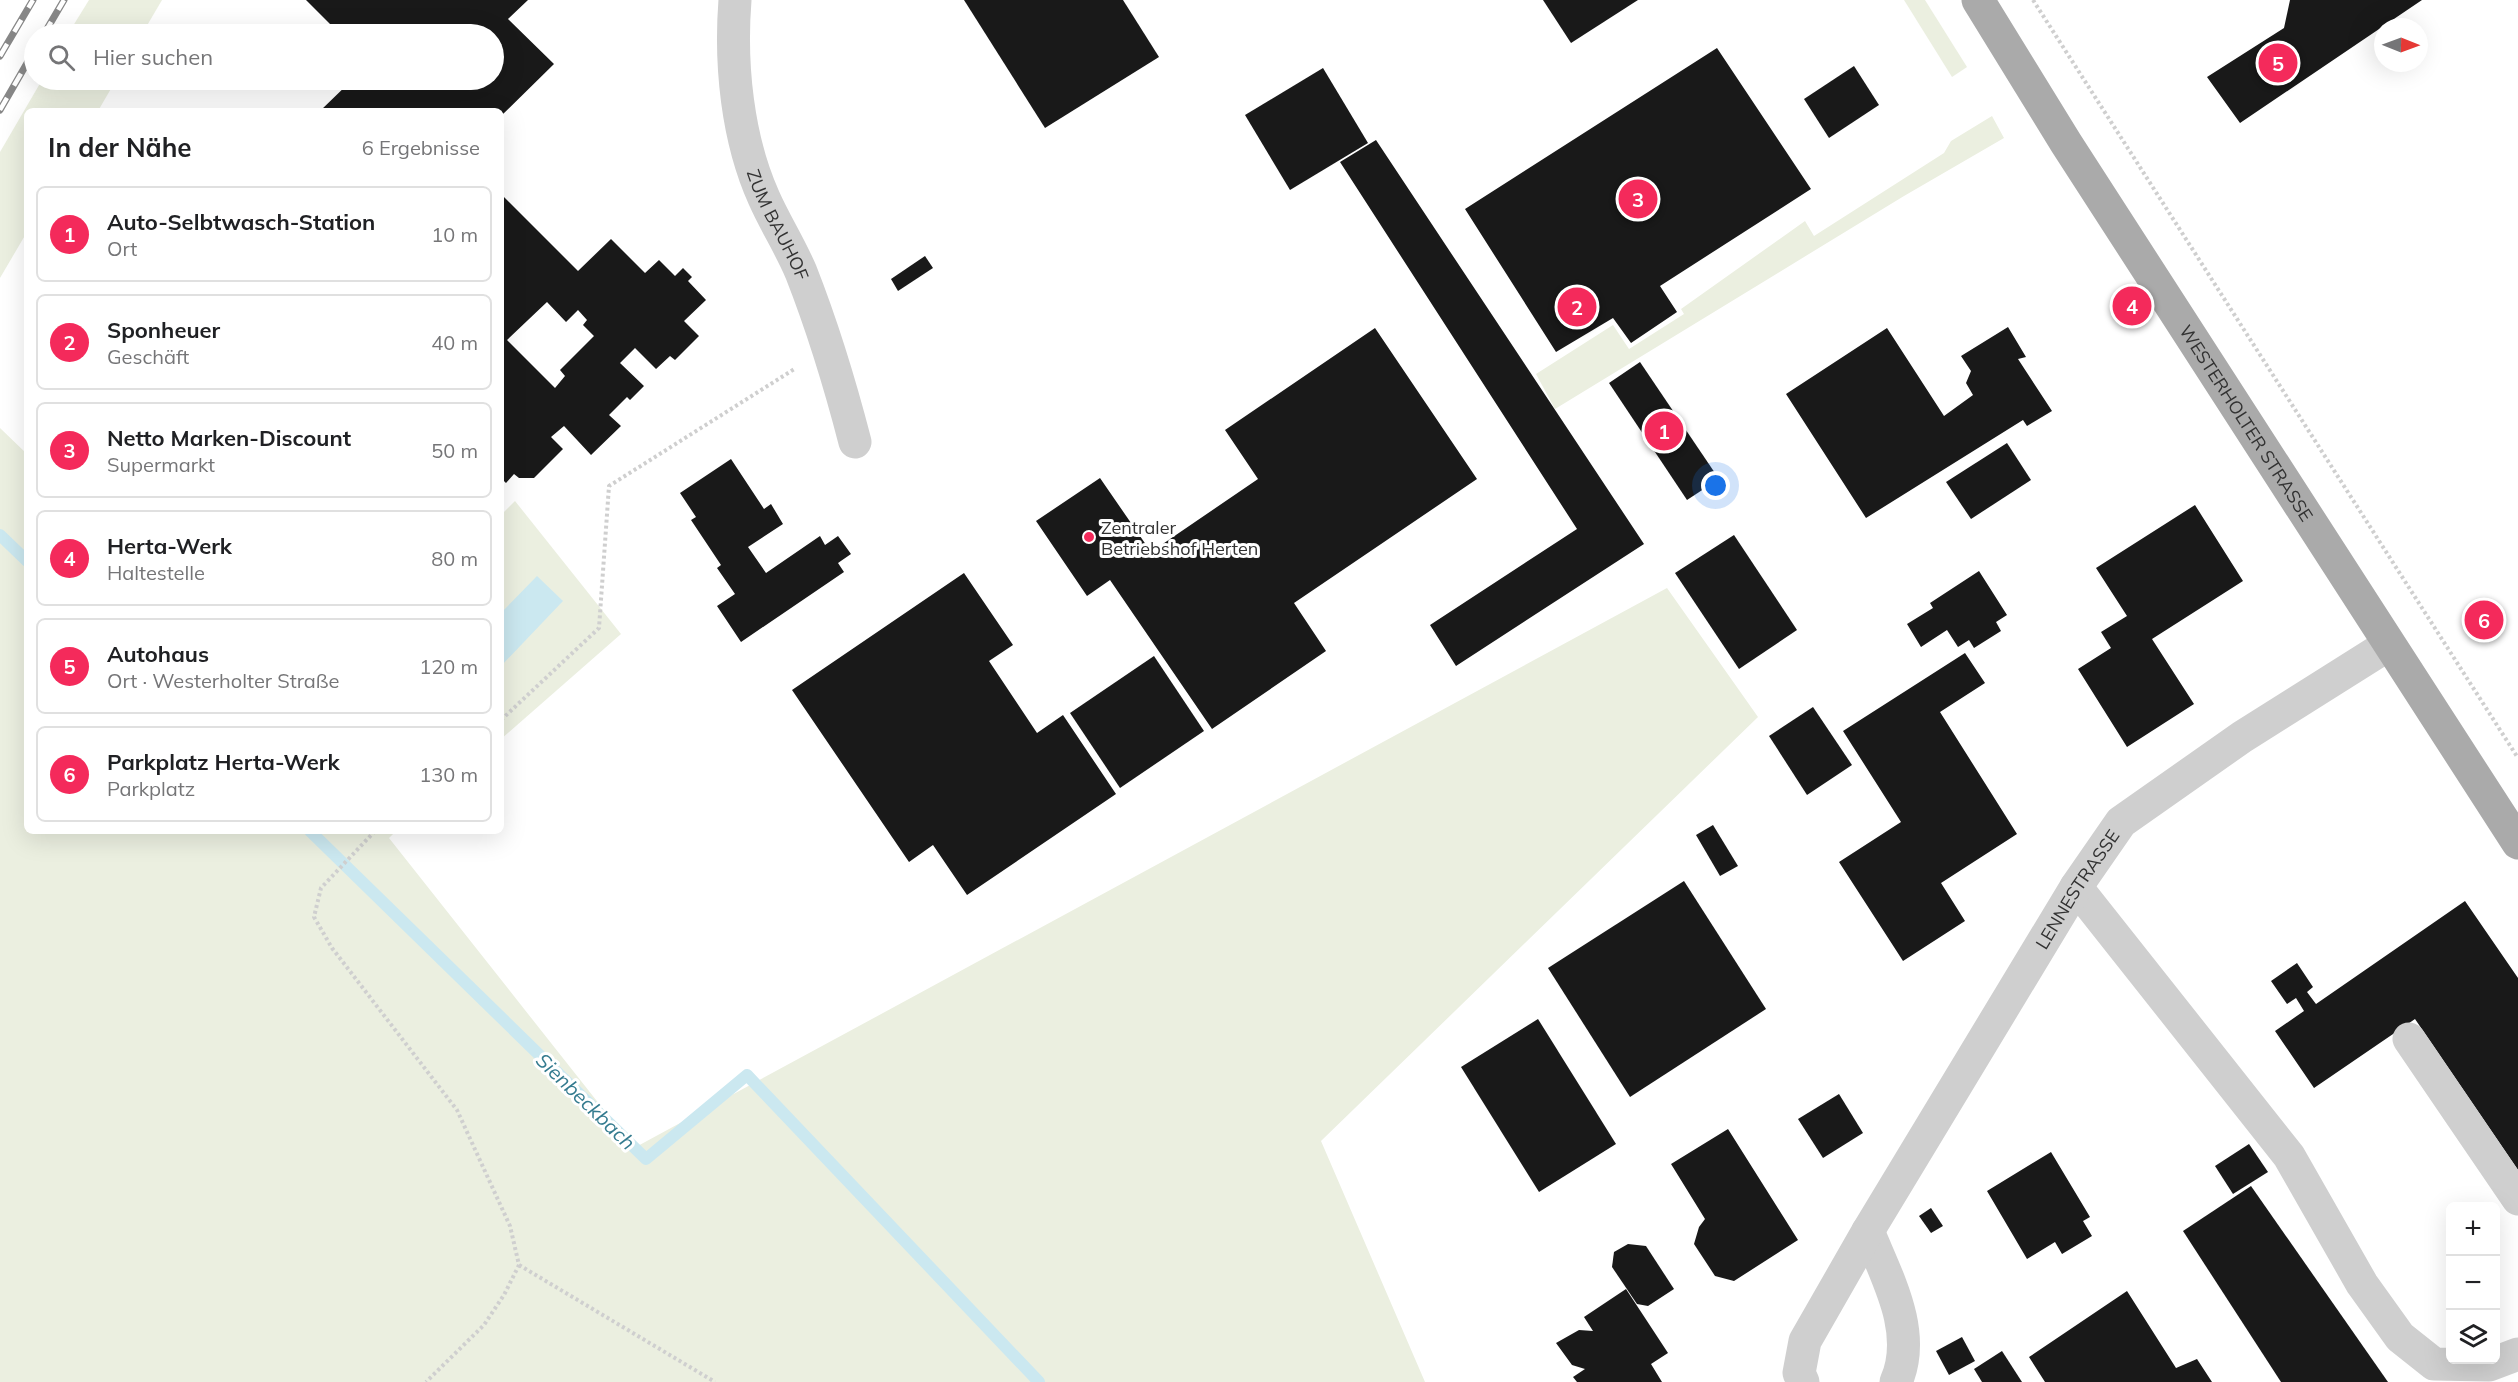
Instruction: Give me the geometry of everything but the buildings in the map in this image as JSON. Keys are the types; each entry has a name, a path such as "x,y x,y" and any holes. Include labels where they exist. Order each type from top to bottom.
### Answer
{"main road":[{"name":"WESTERHOLTER STRASSE","path":"1978,0 2066,143 2388,645 2518,843"}],"street":[{"name":"ZUM BAUHOF","path":"735,0 733,65 744,132 763,195 800,269 830,346 855,442"},
{"name":"LENNESTRASSE","path":"1803,1382 1799,1373 1805,1341 1868,1231 2076,887 2121,822 2242,737 2388,645"},
{"path":"2076,887 2289,1156 2362,1284 2400,1337 2434,1364 2489,1365 2518,1354"},
{"path":"2409,1039 2518,1199"},
{"path":"1868,1231 1900,1310 1904,1364 1896,1382"}],"path":[{"path":"2033,0 2518,758"},
{"path":"504,717 599,628 609,486 830,346"},
{"path":"372,834 321,888 314,917 332,948 457,1110 510,1226 519,1265 504,1295 484,1325 426,1382"},
{"path":"519,1265 715,1382"}],"shaded area":[{"path":"89,0 162,0 148,24 74,24"},
{"path":"1904,0 1925,0 1967,67 1952,77"},
{"path":"36,90 110,90 100,108 26,108"},
{"path":"24,111 24,237 0,278 0,152"},
{"path":"1992,116 2004,138 1904,196 1555,409 1536,374 1613,325 1629,349 1684,314 1681,309 1805,221 1814,236 1944,153 1951,141"},
{"path":"0,428 24,451 24,834 393,834 389,838 634,1148 1667,588 1758,717 1321,1141 1425,1382 0,1382"},
{"path":"515,501 621,634 504,736 504,512"}],"water":[{"path":"537,576 563,601 504,663 504,610"}],"waterway":[{"name":"Sienbeckbach","path":"0,535 24,558"},
{"name":"Sienbeckbach","path":"313,834 646,1159 747,1075 1039,1382"}],"railway":[{"path":"0,56 33,0"},
{"path":"50,24 64,0"},
{"path":"0,110 24,68"}],"place":[{"name":"Autohaus","path":"2278,63"},
{"name":"Netto Marken-Discount","path":"1638,199"},
{"name":"Herta-Werk","path":"2132,306"},
{"name":"Sponheuer","path":"1577,307"},
{"name":"Auto-Selbtwasch-Station","path":"1664,431"},
{"name":"Zentraler Betriebshof Herten","path":"1089,537"},
{"name":"Parkplatz Herta-Werk","path":"2484,620"}]}
